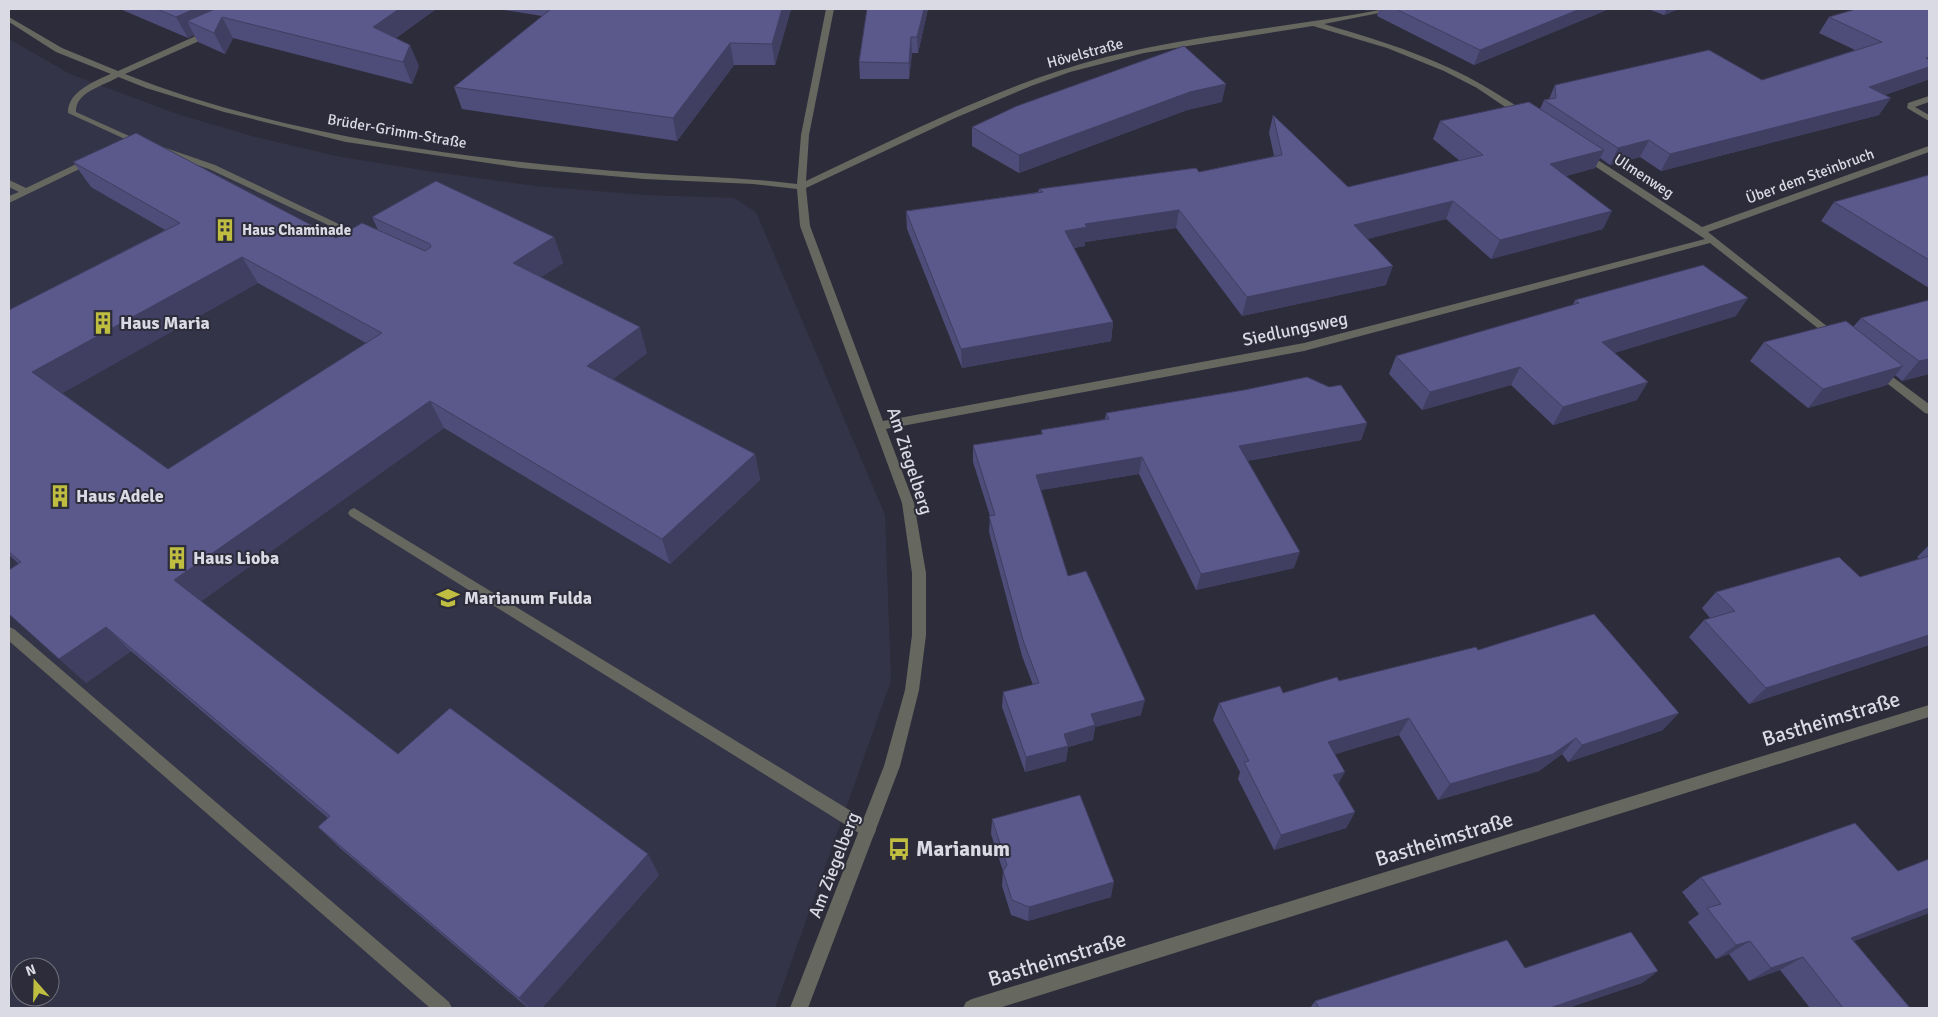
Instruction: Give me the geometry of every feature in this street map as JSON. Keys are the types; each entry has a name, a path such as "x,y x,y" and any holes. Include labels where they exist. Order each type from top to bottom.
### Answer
{"street":[{"name":"Am Ziegelberg","path":"799,1008 892,766 912,690 919,635 919,573 915,537 908,503 805,226 801,188 806,135 830,9"},
{"name":"Hövelstraße","path":"801,188 934,122 988,98 1044,78 1107,60 1165,47 1395,9"},
{"name":"Brüder-Grimm-Straße","path":"9,19 60,50 149,86 227,110 346,139 521,165 644,176 753,181 801,188"},
{"path":"1311,23 1371,41 1441,66 1474,83 1530,119"},
{"path":"218,29 84,91 72,102 72,113 143,143 212,167 372,243"},
{"path":"1929,99 1911,104 1911,108 1929,118"},
{"path":"117,148 143,143"},
{"name":"Über dem Steinbruch","path":"1701,232 1929,149"},
{"name":"Ulmenweg","path":"1578,151 1701,232 1844,344"},
{"path":"9,200 100,156"},
{"path":"9,183 26,192"},
{"name":"Siedlungsweg","path":"880,426 1304,347 1712,240"},
{"path":"1867,362 1929,410"},
{"path":"354,513 868,830"},
{"path":"9,633 443,1008"},
{"name":"Bastheimstraße","path":"972,1008 1929,711"}],"shaded area":[{"name":"Marianum Fulda","path":"9,39 70,74 177,114 255,137 341,157 536,186 645,195 734,198 756,212 885,515 891,681 775,1008 9,1008"}],"building":[{"path":"157,9 194,9 176,17"},
{"path":"215,9 399,9 373,27 410,45 403,62 222,17 214,33 187,21"},
{"path":"551,9 782,9 772,44 730,43 673,118 454,87"},
{"path":"867,9 924,9 917,37 911,37 909,63 859,62"},
{"path":"1396,9 1580,9 1480,50"},
{"path":"1856,9 1929,9 1929,57 1926,58 1929,60 1929,67 1869,87 1891,98 1670,154 1649,140 1618,148 1544,100 1556,98 1555,85 1709,50 1762,80 1882,42 1829,17"},
{"path":"1184,46 1226,84 1190,92 1019,155 972,127 1017,106"},
{"path":"1529,102 1604,150 1550,164 1612,211 1500,240 1453,201 1354,225 1393,266 1247,297 1179,210 1085,224 1087,227 1065,231 1113,322 961,349 906,211 1043,192 1039,189 1196,168 1199,172 1282,155 1273,115 1348,187 1483,155 1440,121"},
{"path":"136,133 336,238 362,223 425,251 431,247 430,244 372,217 436,181 554,237 513,263 640,327 587,366 755,454 662,539 430,401 174,580 398,754 450,708 648,854 519,998 318,827 330,816 106,627 59,659 9,614 9,570 21,562 9,552 9,310 180,223 73,162","holes":["242,257 382,333 168,469 32,372"]},
{"path":"1929,175 1929,260 1834,202"},
{"path":"1703,265 1748,298 1602,342 1648,382 1563,407 1520,367 1430,392 1396,356 1579,303 1575,300"},
{"path":"1929,300 1929,359 1919,361 1861,318"},
{"path":"1846,321 1903,366 1823,389 1764,342"},
{"path":"1307,377 1329,387 1341,385 1367,423 1239,446 1300,552 1201,574 1142,457 1036,475 1068,576 1086,571 1145,700 1091,714 1095,725 1064,734 1068,746 1026,757 1003,692 1039,683 1023,640 989,516 995,515 973,445 1043,434 1041,430 1109,419 1106,413 1244,390"},
{"path":"1929,556 1929,635 1766,688 1704,620 1735,611 1716,592 1839,557 1860,577"},
{"path":"1594,614 1679,713 1582,745 1576,738 1553,754 1450,784 1409,718 1328,742 1345,772 1333,775 1355,812 1281,835 1244,762 1249,761 1219,703 1280,686 1283,693 1337,677 1339,681 1476,647 1478,650"},
{"path":"1080,795 1114,882 1029,907 1012,900 1003,871 1007,865 992,819"},
{"path":"1855,823 1898,871 1929,859 1929,908 1851,938 1910,1008 1843,1008 1803,957 1771,968 1750,941 1736,945 1707,908 1721,904 1701,877"},
{"path":"1631,932 1658,971 1550,1008 1319,1008 1315,1001 1507,940 1525,968"}],"place":[{"name":"Haus Chaminade","path":"225,230"},
{"name":"Haus Maria","path":"103,323"},
{"name":"Haus Adele","path":"60,496"},
{"name":"Haus Lioba","path":"177,558"},
{"name":"Marianum Fulda","path":"448,598"},
{"name":"Marianum","path":"899,849"}]}
